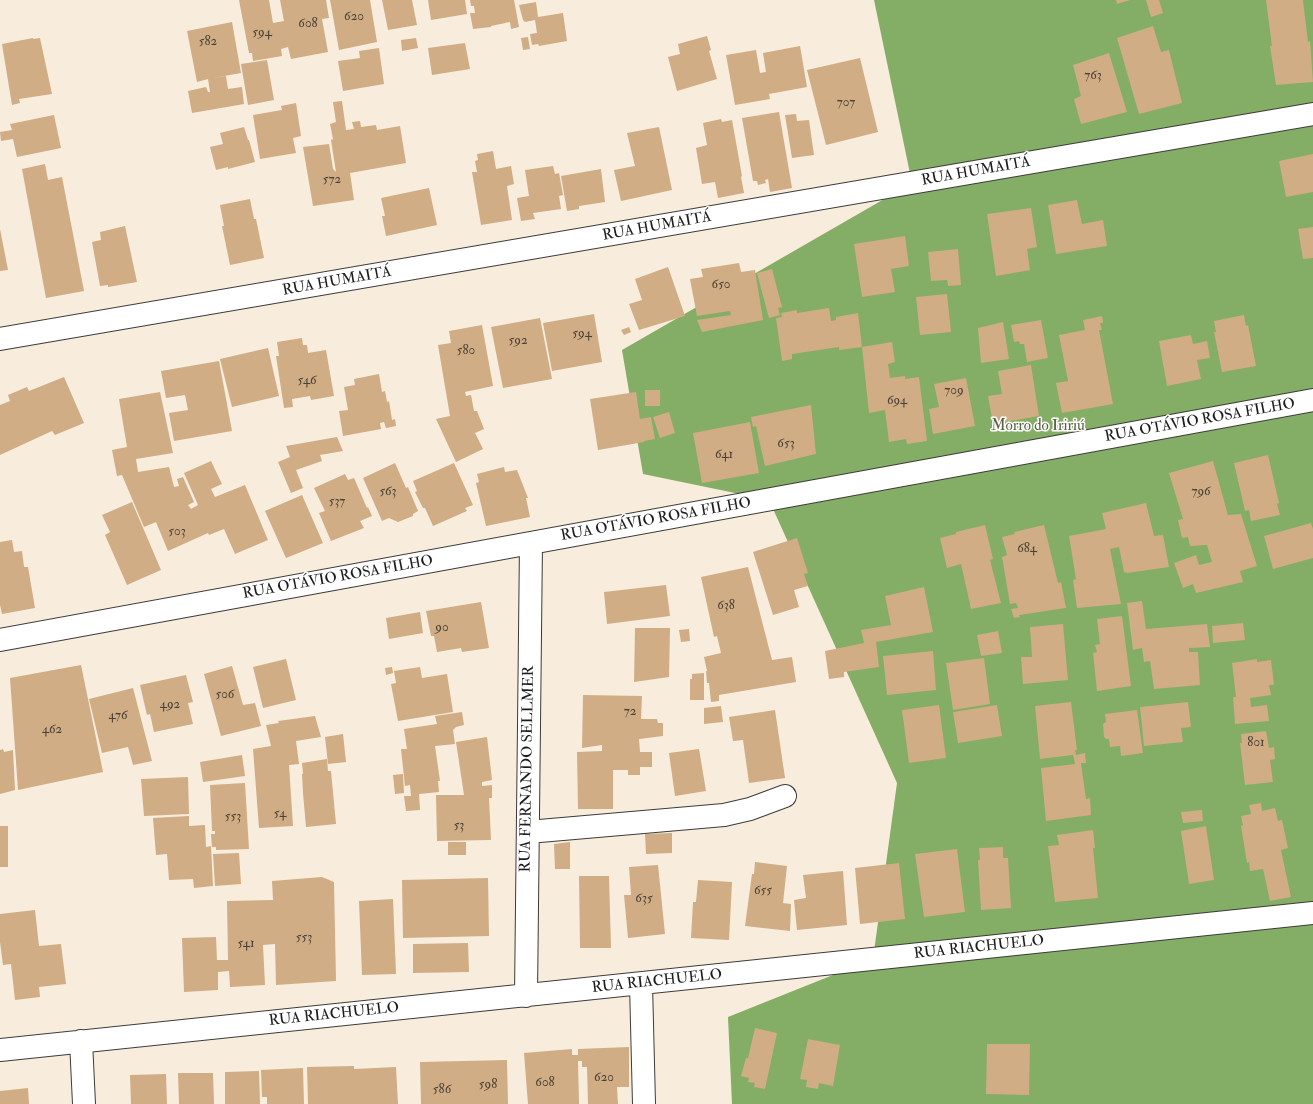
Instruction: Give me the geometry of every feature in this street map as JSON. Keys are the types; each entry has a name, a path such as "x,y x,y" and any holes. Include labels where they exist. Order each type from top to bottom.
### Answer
{"street":[{"name":"RUA HUMAITÁ","path":"0,339 1313,114"},
{"name":"RUA OTÁVIO ROSA FILHO","path":"0,640 1313,400"},
{"name":"RUA FERNANDO SELLMER","path":"526,996 531,543"},
{"path":"528,832 724,815 750,809 785,796"},
{"name":"RUA RIACHUELO","path":"0,1050 1313,913"},
{"path":"641,984 644,1104"},
{"path":"81,1041 84,1104"}],"green space":[{"name":"Morro do Iririú","path":"874,0 1313,0 1313,1104 732,1104 728,1017 873,959 897,783 769,500 643,474 622,350 912,183"}],"building":[{"path":"239,0 269,0 273,23 284,21 280,0 326,0 329,18 322,19 328,52 291,59 288,47 281,49 282,56 253,61 252,53 249,53"},
{"path":"330,0 370,0 377,42 339,50"},
{"path":"382,0 412,0 417,25 388,30"},
{"path":"428,0 465,0 467,14 431,20"},
{"path":"470,0 514,0 519,27 511,29 510,22 491,27 473,29 470,13 475,13 474,6 471,6"},
{"path":"1116,0 1130,0 1117,4"},
{"path":"1146,0 1159,0 1163,13 1151,17"},
{"path":"1266,0 1303,0 1308,42 1310,41 1313,82 1276,85 1270,46 1272,46"},
{"path":"536,2 538,17 563,13 567,41 539,46 538,44 532,45 530,34 537,33 535,20 525,22 523,20 519,5"},
{"path":"232,22 241,73 213,78 226,76 228,89 242,87 244,104 192,113 188,91 206,87 208,92 210,92 208,79 197,82 187,31"},
{"path":"1153,26 1161,52 1169,50 1182,103 1139,114 1117,38"},
{"path":"707,36 711,50 709,51 717,79 677,91 668,57 680,54 678,44"},
{"path":"528,37 530,49 523,50 521,38"},
{"path":"40,38 52,94 19,99 20,103 12,105 2,44"},
{"path":"416,38 418,48 402,51 401,40"},
{"path":"465,43 470,69 432,75 428,48"},
{"path":"800,46 807,87 769,94 770,99 735,105 726,55 756,50 760,73 766,72 763,53"},
{"path":"379,48 384,84 343,91 338,61 360,58 359,51"},
{"path":"1109,53 1127,112 1081,124 1074,99 1081,96 1073,65"},
{"path":"860,58 878,132 826,145 807,70"},
{"path":"267,60 274,100 248,105 241,64"},
{"path":"342,101 346,130 354,129 352,122 360,121 361,127 376,125 377,130 400,126 406,163 350,173 354,200 313,206 303,147 329,144 333,169 336,172 330,124 336,122 333,102"},
{"path":"296,103 301,136 293,138 296,153 260,159 253,115 282,110 281,106"},
{"path":"779,112 792,188 770,192 768,179 765,180 766,183 758,185 757,181 753,181 742,118"},
{"path":"796,114 797,121 809,120 814,155 792,158 785,115"},
{"path":"54,115 61,148 17,157 13,139 1,141 0,132 12,130 10,124"},
{"path":"721,119 722,122 732,120 744,193 718,198 715,182 702,184 696,148 707,145 703,123"},
{"path":"244,127 255,162 228,169 228,167 216,170 210,147 223,144 220,133"},
{"path":"659,127 672,190 621,201 614,170 635,166 627,133"},
{"path":"493,151 496,169 511,166 514,184 507,186 512,220 481,225 472,172 477,172 475,161 478,160 477,154"},
{"path":"1313,154 1313,192 1286,197 1279,161"},
{"path":"45,164 48,180 62,177 84,291 46,298 22,169"},
{"path":"553,166 555,174 559,173 563,195 559,196 561,209 533,213 535,219 521,221 517,198 529,196 525,170"},
{"path":"601,169 605,202 579,206 579,209 567,211 561,176"},
{"path":"429,188 437,225 386,236 382,216 385,216 381,198"},
{"path":"250,199 254,219 256,219 264,258 230,265 222,226 224,226 220,205"},
{"path":"1077,200 1082,224 1103,220 1107,246 1056,254 1048,205"},
{"path":"1031,208 1037,247 1027,249 1030,270 996,276 987,214"},
{"path":"125,226 137,282 108,287 108,285 100,286 92,242 101,240 100,232"},
{"path":"1313,227 1313,258 1303,259 1298,229"},
{"path":"0,229 8,270 0,271"},
{"path":"905,236 909,266 891,269 895,292 862,297 854,244"},
{"path":"958,249 961,285 948,286 947,280 931,281 928,252"},
{"path":"739,263 741,272 755,270 763,320 702,332 697,320 731,315 730,311 697,316 690,279 703,277 701,269"},
{"path":"668,267 685,316 639,330 629,304 642,300 635,279"},
{"path":"772,269 782,307 778,308 780,315 769,318 757,273"},
{"path":"947,294 951,332 920,335 916,297"},
{"path":"829,308 831,321 836,320 836,317 858,313 862,347 839,350 839,347 792,354 792,359 782,361 776,318 782,317 781,313 797,310 797,313"},
{"path":"594,314 602,362 552,371 543,323"},
{"path":"1244,315 1246,326 1248,325 1256,366 1222,372 1214,332 1216,332 1214,321"},
{"path":"1102,316 1103,323 1100,323 1102,330 1099,330 1113,404 1062,413 1056,383 1068,381 1059,335 1085,330 1083,320"},
{"path":"540,318 552,379 503,388 491,327"},
{"path":"1041,320 1048,358 1027,362 1024,344 1020,344 1019,341 1014,342 1011,325"},
{"path":"1003,322 1009,359 981,363 978,328"},
{"path":"482,325 493,386 465,392 466,396 471,395 474,411 477,411 484,429 475,433 483,449 456,462 436,419 450,416 438,345 451,343 449,331"},
{"path":"629,327 631,332 624,335 621,330"},
{"path":"1191,335 1193,344 1207,341 1210,358 1197,360 1201,379 1167,386 1159,341"},
{"path":"302,338 303,345 307,345 308,353 326,350 334,396 311,400 310,396 292,399 293,407 284,408 276,356 279,356 277,342"},
{"path":"892,342 895,362 888,364 890,378 905,376 905,379 919,377 927,441 907,444 906,439 889,442 885,410 869,413 862,347"},
{"path":"268,348 279,396 232,407 220,359"},
{"path":"219,361 232,431 174,441 169,413 188,410 185,395 166,398 161,371"},
{"path":"1031,365 1039,416 993,424 988,396 1002,394 998,371"},
{"path":"379,374 382,392 385,391 387,402 389,401 392,420 395,419 396,426 386,428 384,422 380,423 381,429 343,436 339,411 348,410 344,387 355,385 354,379"},
{"path":"64,377 84,423 55,435 52,431 0,455 0,405 10,401 8,395 27,387 29,391"},
{"path":"966,378 975,426 933,434 929,409 939,407 934,384"},
{"path":"645,390 660,390 660,406 645,406"},
{"path":"160,392 173,453 136,459 138,472 169,467 174,487 179,486 177,479 183,477 194,502 188,505 191,509 198,505 184,473 211,461 222,484 211,489 215,497 245,485 268,540 235,554 224,529 209,535 208,533 168,551 156,522 144,527 122,475 117,476 112,450 127,447 119,399"},
{"path":"636,392 640,419 651,417 655,439 598,450 590,399"},
{"path":"811,405 816,454 765,466 756,426 753,427 751,417"},
{"path":"669,412 675,433 660,438 653,417"},
{"path":"750,422 759,473 702,483 693,433"},
{"path":"337,437 343,451 320,455 322,461 296,470 303,488 291,493 278,462 290,457 286,446"},
{"path":"1268,455 1279,503 1277,504 1280,515 1251,521 1249,510 1245,511 1234,463"},
{"path":"1213,461 1228,515 1241,514 1257,566 1240,571 1243,582 1196,593 1193,584 1183,588 1174,563 1196,555 1199,565 1212,562 1207,545 1190,546 1188,537 1182,538 1178,520 1183,519 1169,473"},
{"path":"395,463 406,488 408,487 418,511 413,514 413,516 398,522 389,518 382,521 363,478"},
{"path":"454,463 473,505 465,508 467,511 433,526 425,508 423,508 415,492 417,491 413,481"},
{"path":"504,467 505,472 517,470 528,498 526,498 530,517 486,526 476,483 479,482 477,474"},
{"path":"345,474 348,480 354,478 372,516 360,521 364,528 331,541 319,513 325,511 314,488"},
{"path":"302,495 323,543 286,558 265,511"},
{"path":"132,502 161,570 127,585 105,535 110,532 102,515"},
{"path":"1146,503 1154,536 1163,535 1169,567 1127,573 1124,572 1119,547 1110,549 1121,604 1077,608 1073,580 1076,579 1069,536 1106,529 1102,513"},
{"path":"1311,523 1313,529 1313,558 1273,569 1264,536"},
{"path":"985,525 993,559 990,560 1001,603 971,609 961,564 947,568 940,538 956,534 956,532"},
{"path":"1044,525 1058,583 1061,582 1066,608 1019,615 1020,617 1014,618 1011,609 1018,608 1016,603 1010,604 1002,557 1007,555 1002,537 1015,534 1014,532"},
{"path":"797,538 808,573 804,574 808,586 794,590 799,607 773,615 753,552"},
{"path":"12,540 14,552 22,551 24,567 28,567 35,608 2,614 0,605 0,542"},
{"path":"748,567 772,660 792,657 796,682 719,695 719,701 711,702 704,657 721,653 717,636 714,637 701,577"},
{"path":"666,585 670,616 607,624 604,592"},
{"path":"924,587 933,632 876,642 879,667 844,672 844,677 829,679 825,651 864,643 861,630 891,625 885,596"},
{"path":"1142,601 1146,629 1207,624 1210,647 1189,648 1189,652 1198,652 1200,685 1154,689 1150,661 1144,662 1142,648 1133,650 1127,603"},
{"path":"481,602 489,648 462,652 461,648 437,652 434,636 431,636 426,611"},
{"path":"420,612 423,633 389,639 386,618"},
{"path":"1122,616 1131,686 1097,691 1093,653 1097,652 1095,645 1100,644 1097,619"},
{"path":"1243,623 1245,640 1213,643 1212,626"},
{"path":"1063,624 1068,680 1023,684 1021,657 1032,657 1030,627"},
{"path":"635,628 670,628 669,677 634,682"},
{"path":"689,629 690,641 681,642 679,630"},
{"path":"998,631 1002,653 981,656 977,635"},
{"path":"933,651 936,690 887,695 883,656"},
{"path":"984,658 990,704 953,710 946,663"},
{"path":"286,659 296,700 263,708 253,667"},
{"path":"1257,659 1257,662 1271,660 1274,685 1269,685 1271,695 1250,698 1251,707 1267,705 1269,721 1235,724 1233,697 1236,697 1232,663"},
{"path":"81,665 103,772 18,790 10,678"},
{"path":"232,666 243,705 255,703 261,726 221,736 204,674"},
{"path":"392,667 393,673 386,675 385,668"},
{"path":"420,667 422,678 447,674 453,712 398,721 391,684 396,683 394,671"},
{"path":"704,673 704,700 690,700 690,679 692,679 692,674"},
{"path":"186,675 193,702 188,703 193,724 154,732 150,714 147,715 140,685"},
{"path":"133,688 152,761 133,765 128,747 102,753 89,699"},
{"path":"583,695 642,696 641,719 657,719 658,723 663,723 663,736 639,739 640,752 652,752 652,767 640,767 640,775 628,775 628,770 613,770 613,809 578,809 577,752 602,751 602,745 582,748"},
{"path":"1071,702 1077,750 1075,750 1076,755 1085,753 1086,763 1081,763 1086,799 1090,798 1091,815 1046,821 1041,768 1075,764 1073,755 1040,759 1035,706"},
{"path":"1188,702 1191,727 1181,728 1183,742 1144,746 1140,707"},
{"path":"939,705 946,758 909,763 902,710"},
{"path":"997,705 1002,736 958,743 953,712"},
{"path":"721,706 723,722 704,724 704,708"},
{"path":"775,710 785,778 749,783 743,740 733,741 729,717"},
{"path":"1137,710 1143,753 1121,756 1120,746 1110,747 1109,739 1104,737 1103,724 1106,722 1105,714"},
{"path":"462,712 464,725 456,727 453,730 455,744 435,746 440,781 438,781 439,792 419,794 420,810 406,811 404,796 411,796 410,785 405,786 401,749 407,749 404,729 437,724 435,716"},
{"path":"315,716 321,737 296,741 299,764 289,765 293,826 259,828 253,749 271,746 266,725 279,723 278,721"},
{"path":"1266,731 1269,748 1274,747 1275,759 1270,760 1273,782 1245,785 1240,743 1242,743 1241,734"},
{"path":"343,734 346,762 328,764 325,737"},
{"path":"487,737 492,780 482,782 482,786 492,785 492,798 489,798 491,840 437,841 436,795 464,795 456,742"},
{"path":"3,749 4,752 13,750 15,790 0,794 0,750"},
{"path":"699,749 706,791 675,796 669,753"},
{"path":"242,755 245,776 203,782 200,762"},
{"path":"327,759 328,771 331,771 336,824 306,827 302,763"},
{"path":"403,774 404,793 395,794 393,775"},
{"path":"188,777 189,814 144,816 141,779"},
{"path":"245,783 249,849 216,850 216,847 212,847 211,834 215,834 215,831 212,831 210,785"},
{"path":"1261,803 1262,811 1275,808 1278,821 1282,820 1288,848 1281,850 1291,897 1270,901 1263,869 1250,871 1249,862 1247,863 1241,826 1243,825 1241,816 1251,814 1249,805"},
{"path":"1202,810 1203,821 1183,823 1181,812"},
{"path":"189,816 189,826 205,825 206,847 211,846 213,886 194,888 193,879 169,880 167,854 156,855 153,818"},
{"path":"0,826 8,826 8,867 0,867"},
{"path":"1206,826 1214,880 1189,884 1181,831"},
{"path":"1093,830 1095,848 1093,848 1098,898 1055,902 1048,846 1059,845 1057,835"},
{"path":"672,833 672,853 646,854 645,834"},
{"path":"448,842 466,842 466,855 448,855"},
{"path":"570,842 570,869 555,869 554,844"},
{"path":"1003,847 1003,858 1008,858 1011,908 981,910 978,860 980,860 979,848"},
{"path":"957,849 965,912 924,917 915,854"},
{"path":"239,853 241,884 215,886 213,854"},
{"path":"755,862 787,866 783,903 791,904 790,931 745,926"},
{"path":"899,863 905,919 860,924 855,868"},
{"path":"658,865 665,934 628,938 624,895 631,895 629,867"},
{"path":"843,871 847,925 797,930 794,900 806,898 803,875"},
{"path":"579,876 609,876 611,948 580,948"},
{"path":"322,877 334,882 336,981 276,985 275,944 263,945 265,985 230,987 229,971 218,972 218,990 184,992 182,938 216,937 217,960 228,960 227,901 273,900 272,881"},
{"path":"488,878 489,936 403,938 402,880"},
{"path":"698,880 732,882 729,940 691,938 693,902 696,902"},
{"path":"393,899 396,974 362,975 359,901"},
{"path":"35,910 39,946 61,944 66,984 39,987 40,997 15,1000 11,964 3,965 0,942 0,914"},
{"path":"468,943 469,972 413,973 413,944"},
{"path":"755,1028 777,1033 765,1089 754,1087 755,1083 748,1082 749,1078 741,1076 746,1058 748,1058"},
{"path":"808,1039 840,1045 833,1086 819,1083 818,1089 806,1087 807,1080 800,1079"},
{"path":"987,1044 1030,1044 1029,1095 986,1094"},
{"path":"629,1047 629,1087 617,1087 618,1104 588,1104 587,1067 582,1067 582,1061 578,1061 579,1104 528,1104 524,1053 572,1049 572,1055 578,1055 578,1049"},
{"path":"507,1060 508,1104 421,1104 420,1062"},
{"path":"354,1066 354,1069 396,1067 398,1104 308,1104 307,1067"},
{"path":"303,1068 304,1104 267,1104 267,1097 262,1097 261,1070"},
{"path":"259,1071 260,1104 225,1104 225,1072"},
{"path":"178,1073 213,1073 214,1104 179,1104"},
{"path":"166,1074 167,1104 131,1104 130,1075"},
{"path":"28,1088 29,1104 0,1104 0,1091"}]}
